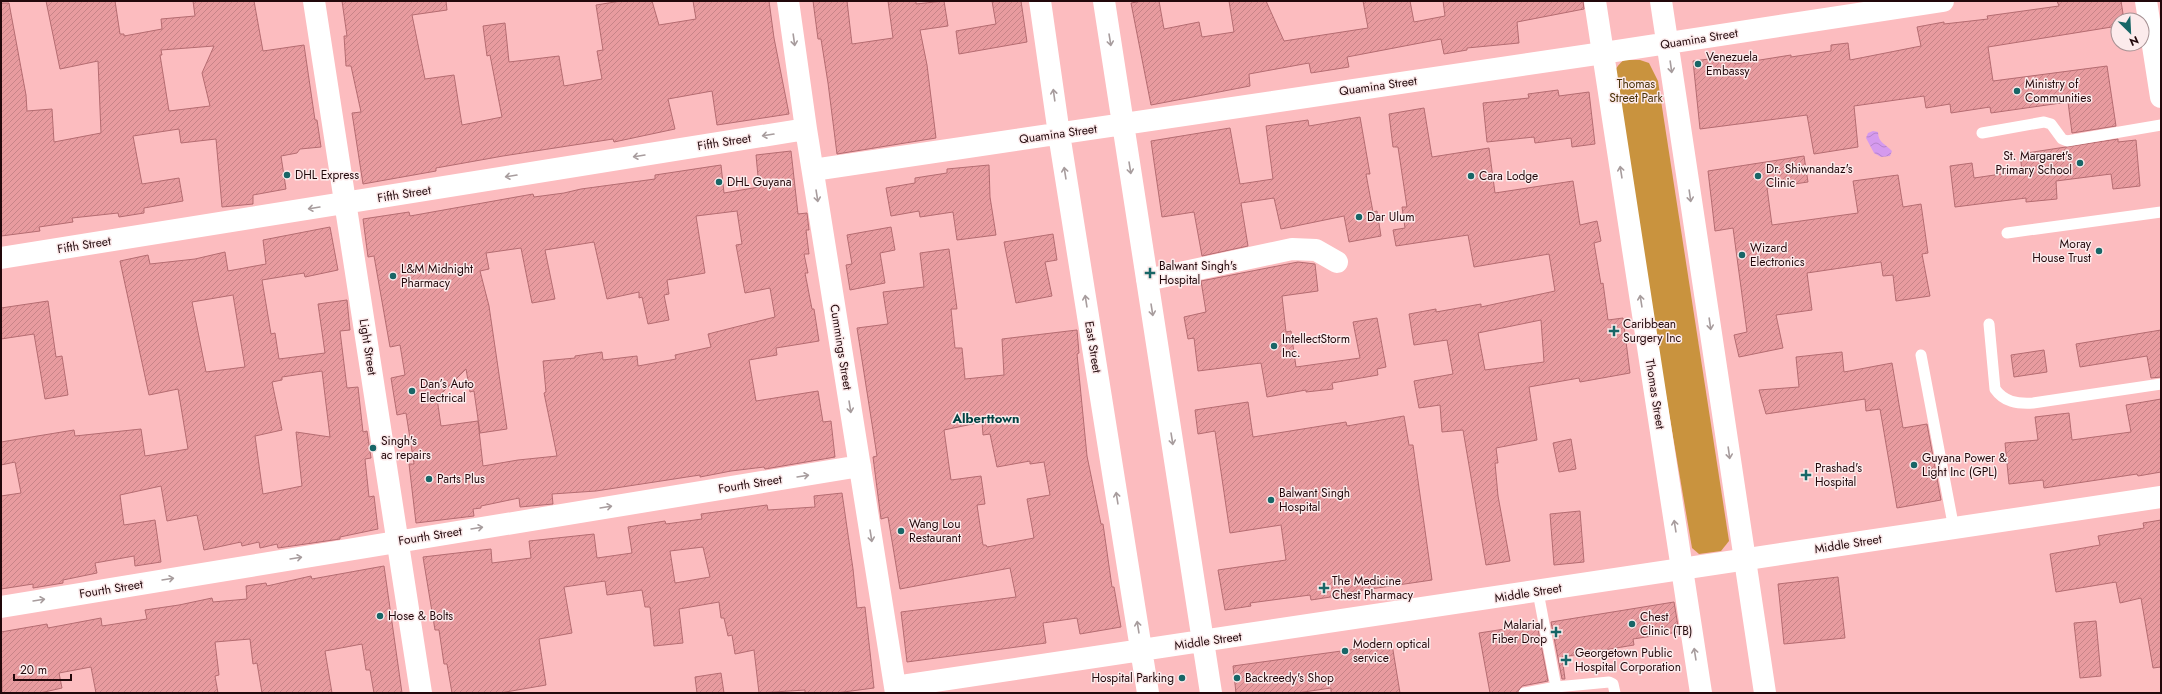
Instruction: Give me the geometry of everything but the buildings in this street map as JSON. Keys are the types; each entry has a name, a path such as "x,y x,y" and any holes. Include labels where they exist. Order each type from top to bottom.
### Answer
{"street":[{"name":"Light Street","path":"314,1 421,693"},
{"name":"Cummings Street","path":"788,1 806,129 895,690"},
{"name":"East Street","path":"1040,1 1059,134 1148,693"},
{"path":"1104,1 1211,693"},
{"name":"Thomas Street","path":"1595,1 1701,693"},
{"path":"1661,1 1765,693"},
{"name":"Quamina Street","path":"813,170 1943,1"},
{"path":"2146,1 2161,97"},
{"name":"Fifth Street","path":"1,258 806,129"},
{"path":"1147,280 1292,249 1316,250 1337,262"},
{"name":"Fourth Street","path":"1,607 860,466"},
{"name":"Middle Street","path":"895,690 1142,650 1538,592 2161,497"}],"lane":[{"path":"1982,133 2044,122 2051,124 2062,139 2066,141 2161,125"},
{"path":"2007,233 2161,212"},
{"path":"1989,324 1995,389 2001,397 2009,401 2021,404 2033,403 2161,384"},
{"path":"1921,355 1954,528"},
{"path":"1538,592 1556,687"},
{"path":"1524,693 1556,687 1609,682 1613,684 1615,693"}],"green space":[{"name":"Thomas Street Park","path":"1624,60 1640,60 1649,63 1658,81 1729,541 1721,551 1699,554 1692,548 1613,84 1615,70"}],"water":[{"path":"1873,131 1878,132 1879,139 1892,151 1890,156 1881,157 1874,153 1866,138 1868,133"}],"place":[{"name":"Venezuela Embassy","path":"1698,64"},
{"name":"Ministry of Communities","path":"2017,91"},
{"name":"St. Margaret's Primary School","path":"2080,163"},
{"name":"DHL Express","path":"287,175"},
{"name":"Cara Lodge","path":"1471,176"},
{"name":"Dr. Shiwnandaz's Clinic","path":"1758,176"},
{"name":"DHL Guyana","path":"719,182"},
{"name":"Dar Ulum","path":"1359,217"},
{"name":"Moray House Trust","path":"2099,251"},
{"name":"Wizard Electronics","path":"1742,255"},
{"name":"Balwant Singh's Hospital","path":"1150,273"},
{"name":"L&M Midnight Pharmacy","path":"393,276"},
{"name":"Caribbean Surgery Inc","path":"1614,331"},
{"name":"IntellectStorm Inc.","path":"1274,346"},
{"name":"Dan’s Auto Electrical","path":"412,391"},
{"name":"Singh's ac repairs","path":"373,448"},
{"name":"Guyana Power & Light Inc (GPL)","path":"1914,465"},
{"name":"Prashad's Hospital","path":"1806,475"},
{"name":"Parts Plus","path":"429,479"},
{"name":"Balwant Singh Hospital","path":"1271,500"},
{"name":"Wang Lou Restaurant","path":"901,531"},
{"name":"The Medicine Chest Pharmacy","path":"1324,588"},
{"name":"Hose & Bolts","path":"380,616"},
{"name":"Chest Clinic (TB)","path":"1632,624"},
{"name":"Malarial, Fiber Drop","path":"1556,632"},
{"name":"Modern optical service","path":"1345,651"},
{"name":"Georgetown Public Hospital Corporation","path":"1566,660"},
{"name":"Hospital Parking","path":"1182,678"},
{"name":"Backreedy's Shop","path":"1237,678"}],"district":[{"name":"Alberttown","path":"986,418"}]}
